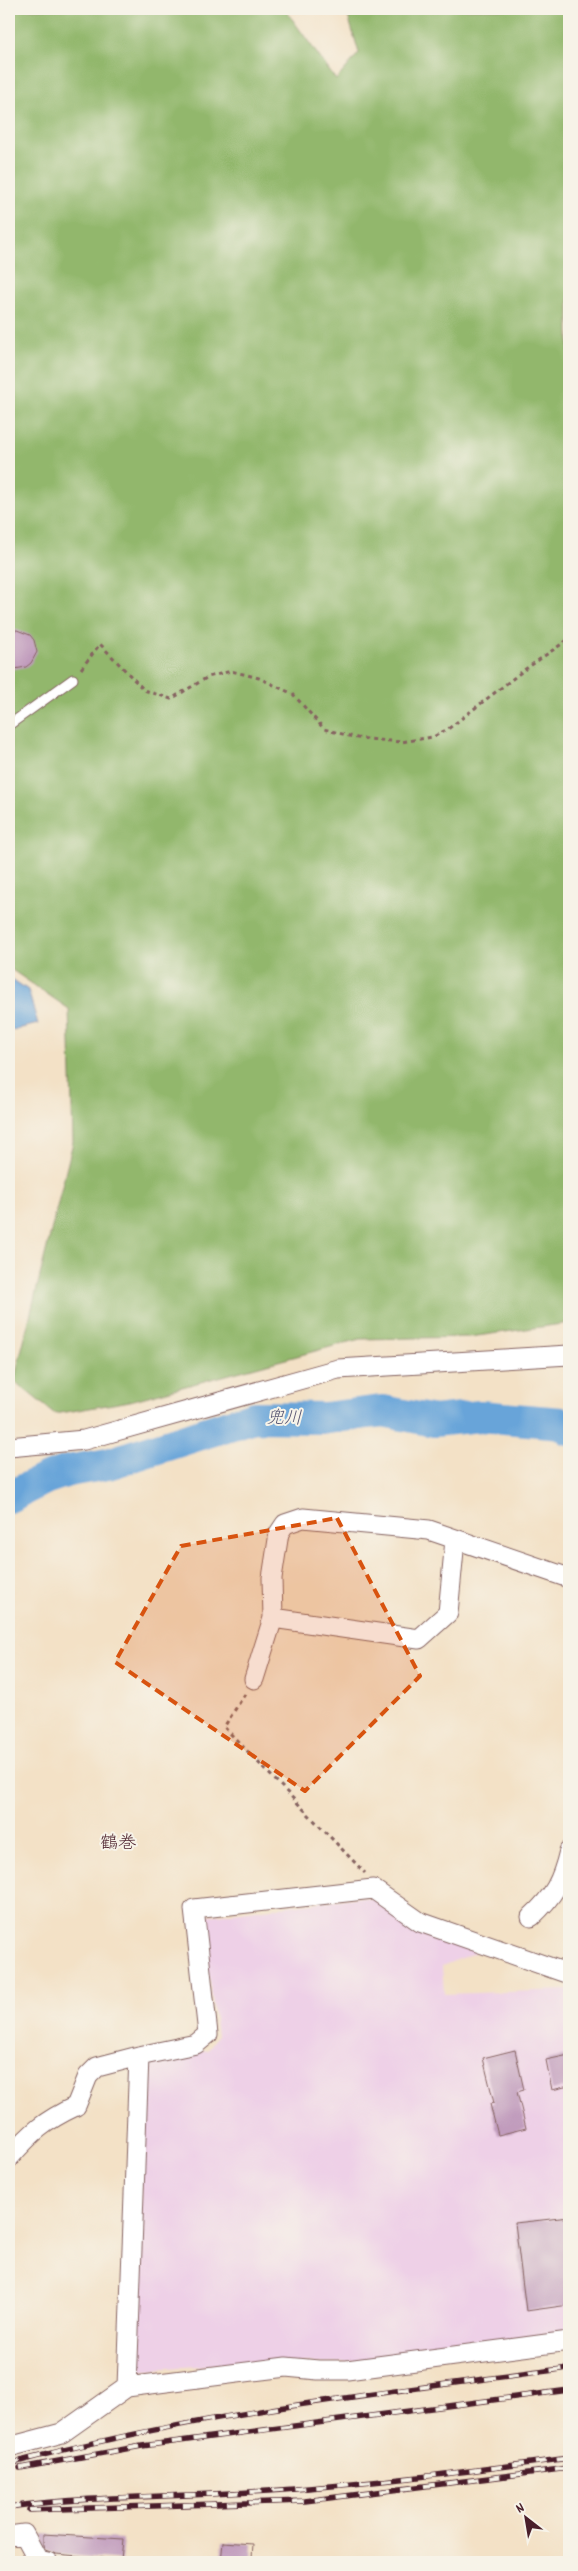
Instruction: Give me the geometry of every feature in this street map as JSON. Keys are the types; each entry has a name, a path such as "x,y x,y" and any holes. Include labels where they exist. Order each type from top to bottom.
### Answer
{"street":[{"path":"9,1447 84,1440 338,1369 569,1355"},
{"path":"254,1679 273,1618 272,1578 279,1533 285,1524 304,1518 429,1530 569,1578"},
{"path":"273,1618 419,1639 448,1613 456,1540"},
{"path":"530,1917 553,1895 563,1874 569,1851"},
{"path":"9,2158 32,2132 49,2119 76,2106 88,2076 97,2067 196,2044 208,2034 194,1909 374,1889 420,1922 569,1974"},
{"path":"127,2387 139,2056"},
{"path":"9,2447 62,2433 127,2387 286,2367 347,2370 569,2341"},
{"path":"9,2536 24,2534 38,2560 48,2562"}],"lane":[{"path":"9,726 73,679"}],"path":[{"path":"73,679 100,644 144,690 171,699 208,677 231,671 259,678 293,694 324,729 357,738 401,742 432,737 448,729 524,670 569,639"},
{"path":"254,1679 224,1727 371,1878 374,1889"}],"highlighted area":[{"path":"337,1518 420,1676 305,1791 115,1662 181,1546"}],"shaded area":[{"path":"361,1897 377,1900 421,1931 476,1952 442,1966 444,1994 569,1990 569,2332 333,2364 249,2363 134,2370 145,2066 151,2058 208,2050 217,2036 202,1922 208,1916"}],"green space":[{"path":"9,9 285,9 336,80 359,53 346,9 569,9 569,1323 470,1337 360,1339 130,1401 55,1414 14,1381 73,1142 69,1009 9,968"}],"water":[{"path":"9,977 28,990 38,1024 9,1031"}],"building":[{"path":"17,630 30,635 34,640 37,652 31,663 26,667 9,670 9,631"},
{"path":"515,2050 524,2090 517,2092 526,2128 498,2135 490,2104 494,2103 483,2058"},
{"path":"569,2055 569,2086 552,2090 546,2060"},
{"path":"569,2217 569,2305 526,2311 515,2223"},
{"path":"43,2534 123,2539 121,2560 56,2554 45,2550"},
{"path":"223,2542 253,2544 252,2557 238,2557 238,2562 221,2562"}],"waterway":[{"name":"兜川","path":"9,1497 47,1478 68,1471 108,1464 254,1417 326,1418 383,1411 434,1421 480,1416 562,1423 569,1429"}],"railway":[{"path":"9,2464 147,2431 217,2418 357,2396 569,2368"},
{"path":"20,2468 142,2446 569,2390"},
{"path":"9,2507 99,2499 330,2486 569,2458"},
{"path":"29,2510 305,2501 569,2468"}],"district":[{"name":"鶴巻","path":"118,1842"}]}
